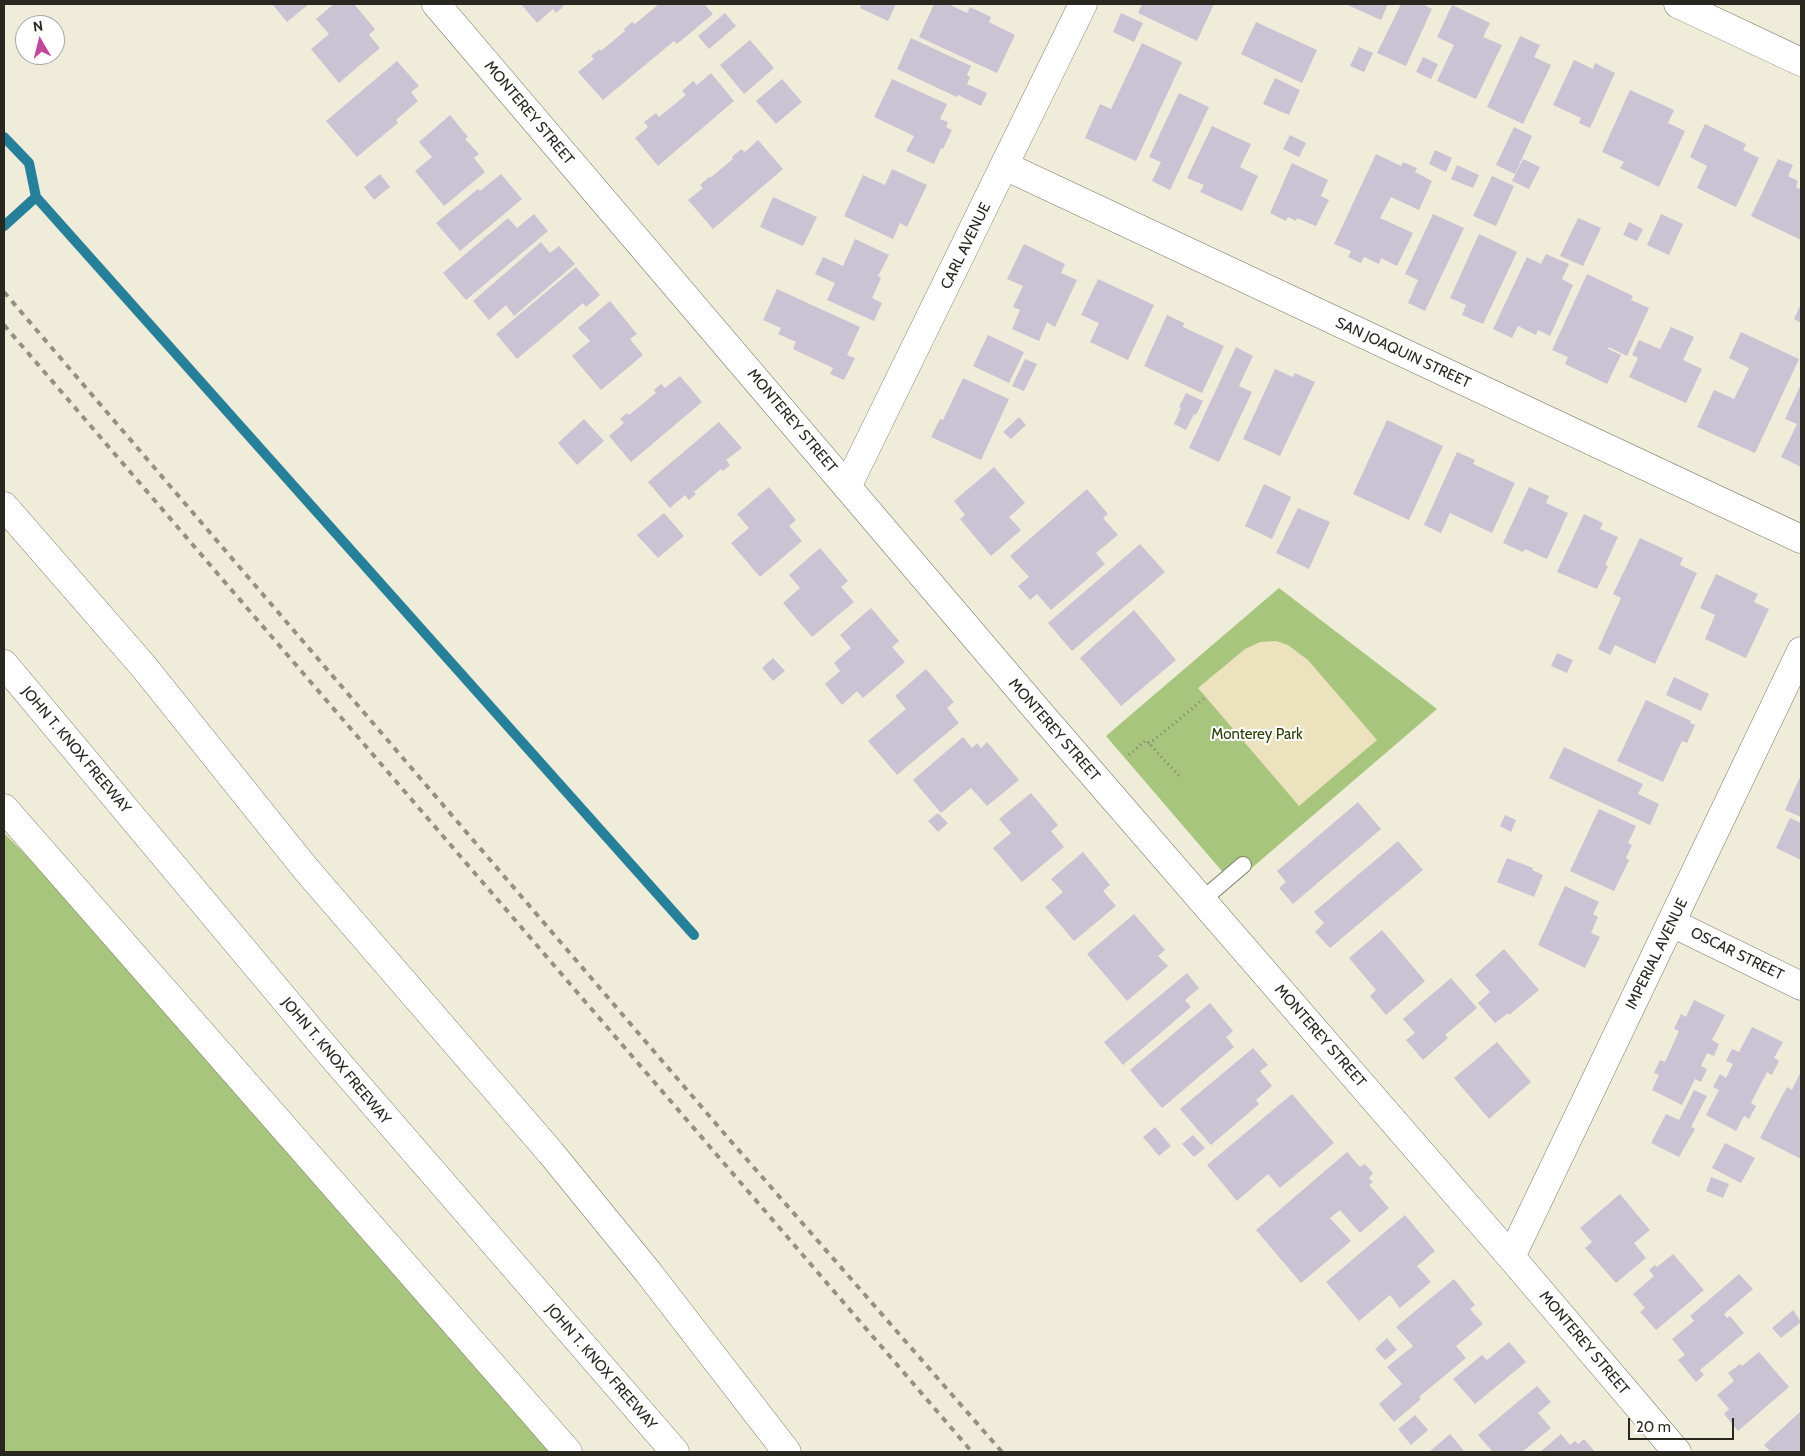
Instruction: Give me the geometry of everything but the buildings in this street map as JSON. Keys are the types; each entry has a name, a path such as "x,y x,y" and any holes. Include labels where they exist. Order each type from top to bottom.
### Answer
{"main road":[{"name":"MONTEREY STREET","path":"436,4 1038,711 1511,1257 1677,1452"},
{"name":"CARL AVENUE","path":"848,487 1083,4"},
{"path":"1678,4 1801,62"},
{"name":"SAN JOAQUIN STREET","path":"1005,166 1801,539"},
{"path":"4,506 144,667 305,868 456,1042 599,1212 787,1452"},
{"name":"IMPERIAL AVENUE","path":"1511,1257 1801,651"},
{"name":"JOHN T. KNOX FREEWAY","path":"4,664 346,1072 675,1452"},
{"path":"4,808 568,1452"},
{"path":"4,833 184,1014"},
{"name":"OSCAR STREET","path":"1672,923 1801,986"}],"lane":[{"path":"1202,900 1243,865"}],"path":[{"path":"1149,744 1206,698"},
{"path":"1129,755 1146,740 1179,776"}],"green space":[{"name":"Monterey Park","path":"1279,588 1437,709 1233,884 1106,736"},
{"path":"4,833 184,1014 568,1452 4,1452"}],"sand":[{"path":"1276,641 1288,645 1308,660 1377,740 1299,806 1198,688 1245,649 1260,642"}],"waterway":[{"path":"4,137 29,163 36,197 4,226"},
{"path":"36,197 694,935"}],"railway":[{"path":"4,292 729,1139 1002,1452"},
{"path":"4,325 972,1452"}]}
